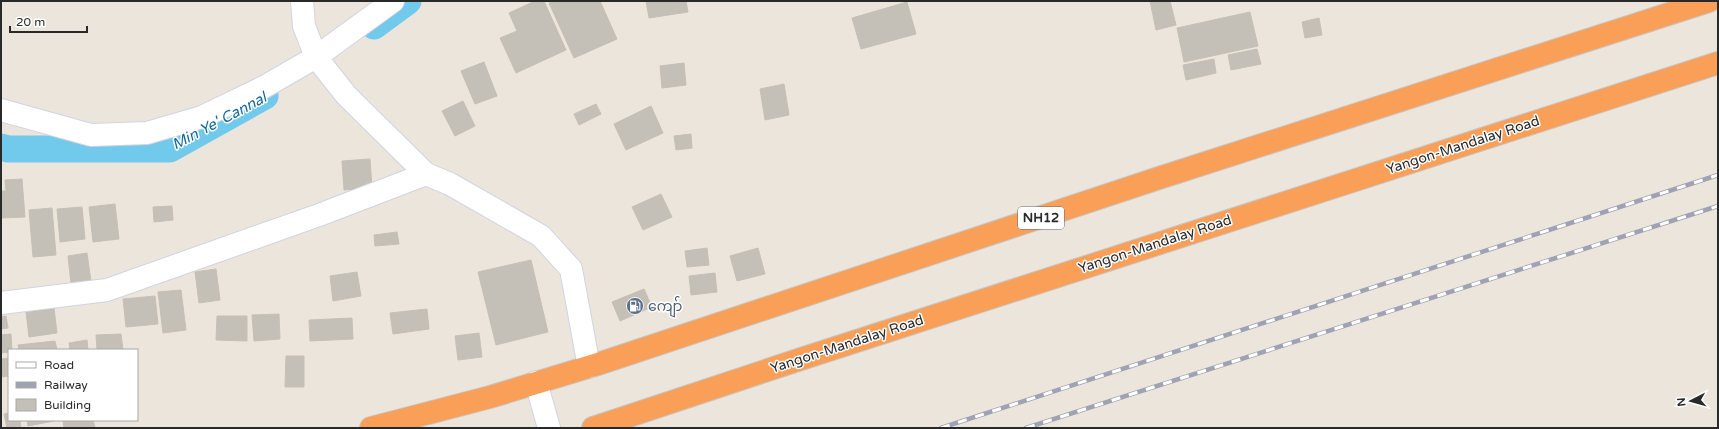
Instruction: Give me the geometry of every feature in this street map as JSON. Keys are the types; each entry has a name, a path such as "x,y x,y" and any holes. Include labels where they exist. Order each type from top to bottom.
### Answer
{"highway":[{"name":"NH12","path":"371,428 490,397 589,367 1159,178 1709,1"},
{"name":"Yangon-Mandalay Road","path":"593,428 801,359 1718,63"}],"street":[{"path":"302,1 304,26 319,61 346,95 426,174 450,184 541,236 571,269 589,367"},
{"path":"1,110 91,135 147,133 202,117 319,61 393,1"},
{"path":"1,303 107,290 319,215 426,174"},
{"path":"536,382 549,428"}],"building":[{"path":"535,1 544,1 566,50 516,73 500,38 517,31 509,13"},
{"path":"554,1 600,1 617,39 574,58 549,3"},
{"path":"646,1 686,1 688,12 649,18"},
{"path":"1150,1 1170,1 1176,25 1156,30"},
{"path":"907,2 916,34 861,49 852,18"},
{"path":"1250,12 1258,46 1184,62 1177,28"},
{"path":"1319,18 1322,35 1305,38 1302,22"},
{"path":"1257,49 1261,64 1231,70 1228,55"},
{"path":"1214,59 1216,73 1186,80 1183,65"},
{"path":"484,62 497,96 475,104 461,71"},
{"path":"684,63 686,85 662,88 660,66"},
{"path":"784,84 789,115 765,120 760,89"},
{"path":"463,101 475,126 455,136 442,111"},
{"path":"596,104 601,114 579,125 574,114"},
{"path":"651,106 663,133 626,150 614,124"},
{"path":"691,134 692,148 676,150 674,136"},
{"path":"370,159 372,188 344,190 342,161"},
{"path":"22,179 25,217 1,218 1,191 6,191 5,180"},
{"path":"661,194 672,217 643,230 632,207"},
{"path":"115,204 119,239 93,242 89,207"},
{"path":"172,206 173,220 154,222 153,207"},
{"path":"82,207 85,239 60,242 57,209"},
{"path":"52,208 56,255 33,257 29,210"},
{"path":"397,232 399,244 375,246 374,235"},
{"path":"707,248 709,265 687,267 685,251"},
{"path":"758,248 765,274 737,281 730,256"},
{"path":"87,253 91,281 71,284 68,256"},
{"path":"531,260 548,332 496,345 478,272"},
{"path":"216,269 220,300 199,303 195,272"},
{"path":"357,272 361,296 333,301 330,276"},
{"path":"715,273 717,292 691,295 689,276"},
{"path":"644,289 652,307 620,321 612,302"},
{"path":"181,290 186,330 163,333 158,292"},
{"path":"155,296 158,324 126,327 123,299"},
{"path":"54,308 57,333 29,337 26,312"},
{"path":"427,309 429,329 393,334 390,313"},
{"path":"279,314 280,339 254,341 252,315"},
{"path":"6,316 8,328 1,329 1,317"},
{"path":"217,316 247,316 247,341 216,340"},
{"path":"352,318 353,339 310,341 309,320"},
{"path":"479,333 482,357 458,360 455,336"},
{"path":"11,334 12,349 8,349 8,352 1,353 1,335"},
{"path":"121,334 123,349 97,349 96,335"},
{"path":"87,340 88,349 70,349 69,343"},
{"path":"55,341 57,349 19,349 18,345"},
{"path":"286,356 304,356 304,387 285,387"},
{"path":"8,358 8,376 2,377 1,359"},
{"path":"8,413 8,421 20,421 21,428 7,428 4,414"},
{"path":"27,421 54,421 28,426"},
{"path":"63,421 93,421 95,428 64,428"}],"waterway":[{"name":"Min Ye' Cannal","path":"374,26 408,1"},
{"name":"Min Ye' Cannal","path":"1,147 8,149 170,149 265,96"}],"railway":[{"path":"941,428 1718,175"},
{"path":"1026,428 1718,206"}],"place":[{"name":"ကျော်","path":"635,306"}]}
